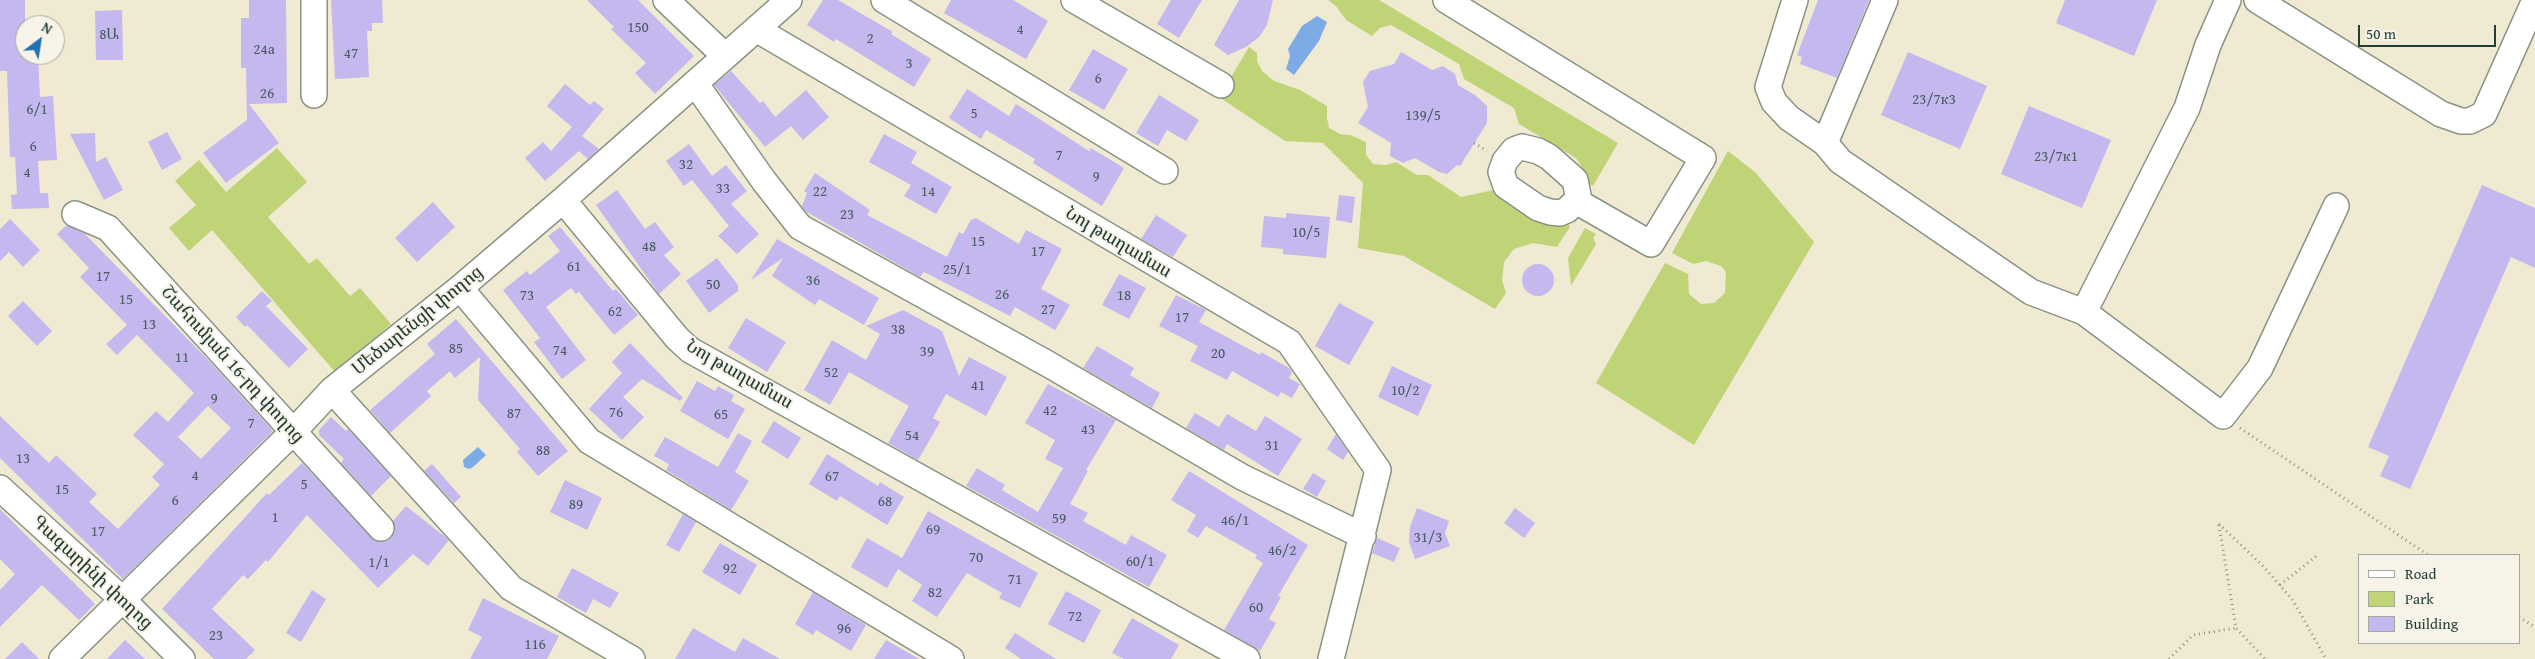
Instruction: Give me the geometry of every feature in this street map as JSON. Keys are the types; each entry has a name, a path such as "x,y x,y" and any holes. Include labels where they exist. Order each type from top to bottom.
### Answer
{"street":[{"path":"314,0 314,95"},
{"path":"666,0 725,56"},
{"name":"Մեծարենցի փողոց","path":"62,659 293,432 332,390 460,288 563,200 789,0"},
{"path":"884,0 1165,171"},
{"path":"1074,0 1221,85"},
{"path":"1446,0 1703,158 1651,244 1576,201"},
{"path":"1795,0 1768,87 1774,102 1789,118 1825,142 1840,161 2031,292 2084,312 2223,416 2260,368 2336,206"},
{"path":"1825,142 1885,0"},
{"path":"2084,312 2187,108 2208,45 2228,0"},
{"path":"2257,0 2441,114 2461,121 2470,120 2484,114 2535,0"},
{"name":"Նոյ թաղամաս","path":"756,29 1243,318 1289,342 1378,470 1331,659"},
{"path":"695,84 764,181 800,227 1048,364 1234,472 1363,536"},
{"name":"Նոյ թաղամաս","path":"563,200 677,338 690,350 1246,659"},
{"name":"Շահումյան 16-րդ փողոց","path":"75,214 108,228 381,528"},
{"path":"460,288 589,441 951,659"},
{"path":"332,390 511,588 632,659"},
{"name":"Գագարինի փողոց","path":"0,488 122,599 182,659"}],"path":[{"path":"1474,143 1493,155"},
{"path":"2223,416 2427,554"},
{"path":"2264,659 2236,628 2219,524 2292,598 2326,659"},
{"path":"2280,585 2319,554"},
{"path":"2520,618 2535,628"},
{"path":"2169,659 2193,635 2236,628"}],"green space":[{"path":"1328,0 1379,0 1618,143 1593,186 1587,182 1584,170 1576,158 1519,124 1514,108 1464,79 1459,64 1391,25 1380,28 1372,36 1346,20 1336,6"},
{"path":"1249,47 1257,53 1257,61 1262,71 1274,81 1300,90 1327,106 1329,128 1340,134 1350,135 1366,142 1366,155 1373,164 1386,165 1396,162 1417,175 1428,175 1461,197 1494,190 1499,198 1545,221 1565,220 1570,227 1557,247 1533,243 1514,249 1504,262 1502,280 1506,293 1495,309 1404,256 1358,248 1363,183 1323,143 1285,141 1219,97"},
{"path":"277,148 307,182 268,217 309,264 317,258 350,296 360,288 391,324 335,372 212,230 189,251 169,228 196,205 175,181 199,160 226,192"},
{"path":"1728,151 1755,172 1814,242 1694,445 1596,383 1665,263 1688,274 1689,294 1701,304 1714,303 1725,293 1726,272 1721,266 1706,261 1693,264 1672,253"},
{"path":"1585,228 1596,234 1593,238 1596,244 1571,286 1568,258"}],"water":[{"path":"1317,16 1327,22 1319,41 1294,75 1286,69 1290,56 1288,49 1302,26"},
{"path":"478,447 486,455 473,467 469,469 464,467 463,460"}],"building":[{"path":"0,0 25,0 25,15 15,15 15,65 38,65 40,97 53,96 57,160 38,161 40,193 48,193 49,208 12,209 11,195 17,194 15,157 10,157 7,71 0,71"},
{"path":"249,0 286,0 287,103 249,104 279,143 226,183 203,153 247,120 246,68 241,68 241,18 249,18"},
{"path":"331,0 382,0 383,23 372,23 372,31 367,31 369,77 335,79"},
{"path":"587,0 638,0 694,56 655,94 635,73 646,63 611,29 614,27"},
{"path":"823,0 838,0 893,32 891,34 931,59 914,87 836,39 834,42 807,25"},
{"path":"951,0 1013,0 1048,21 1026,59 944,13"},
{"path":"1171,0 1202,0 1179,38 1157,24"},
{"path":"1239,0 1273,0 1267,25 1259,37 1246,47 1228,55 1214,45"},
{"path":"1818,0 1869,0 1837,78 1800,64 1802,57 1797,55"},
{"path":"2065,0 2157,0 2134,56 2056,23"},
{"path":"122,10 123,60 96,60 95,11"},
{"path":"1093,49 1128,69 1104,110 1069,90"},
{"path":"1401,52 1432,70 1443,66 1455,74 1458,85 1475,95 1487,106 1487,123 1460,166 1457,165 1447,174 1439,172 1415,158 1403,163 1390,156 1391,143 1358,123 1368,107 1363,82 1370,71 1394,64"},
{"path":"1908,52 1987,86 1960,149 1881,115"},
{"path":"731,71 760,103 763,101 775,117 806,90 829,117 803,140 791,126 765,147 714,85"},
{"path":"565,84 590,105 594,101 604,109 582,136 599,149 588,159 579,151 545,181 525,158 543,142 551,151 572,127 547,106"},
{"path":"967,89 1009,116 1016,104 1089,151 1091,148 1124,168 1102,206 1033,163 1035,159 986,130 981,139 949,118"},
{"path":"1159,95 1199,120 1186,141 1167,130 1158,146 1136,133"},
{"path":"2029,106 2111,140 2082,208 2001,174"},
{"path":"167,132 182,159 162,170 148,142"},
{"path":"95,133 96,162 106,157 123,190 104,200 70,134"},
{"path":"884,134 917,152 911,163 952,187 936,214 904,196 911,185 869,162"},
{"path":"689,144 712,176 726,165 747,191 731,204 759,234 737,254 718,236 729,226 692,180 684,186 666,161"},
{"path":"815,173 870,210 867,215 947,257 959,232 963,234 971,220 976,218 1019,244 1026,230 1062,249 1041,289 1070,305 1055,330 1015,307 1010,316 924,272 920,277 805,211 802,206 807,193 804,191"},
{"path":"2482,185 2535,208 2535,268 2511,257 2410,489 2380,476 2389,456 2368,447"},
{"path":"617,190 645,229 655,222 674,247 664,255 681,274 659,294 596,205"},
{"path":"1339,195 1355,197 1352,223 1336,220"},
{"path":"433,202 455,227 417,262 395,238"},
{"path":"1286,213 1330,217 1326,258 1283,254 1283,249 1261,247 1264,216 1286,218"},
{"path":"1156,215 1187,235 1173,257 1141,239"},
{"path":"10,219 40,250 23,267 9,252 0,261 0,229"},
{"path":"67,225 85,234 213,365 273,431 123,579 0,458 0,416 49,463 56,455 97,494 89,502 118,529 160,485 152,477 164,464 133,435 156,411 168,422 194,393 137,335 117,355 106,344 127,325 80,277 89,268 57,234","holes":["208,406 231,428 201,459 178,437"]},
{"path":"560,227 613,291 616,289 638,315 614,335 579,292 576,294 571,288 546,307 586,360 562,379 534,342 540,338 503,290 527,271 530,275 560,251 548,236"},
{"path":"777,239 879,298 864,325 819,299 815,305 772,276 783,258 751,280"},
{"path":"717,258 738,285 738,291 709,313 686,281"},
{"path":"1538,264 1550,268 1554,280 1550,292 1538,296 1526,292 1522,280 1526,268"},
{"path":"1119,274 1146,288 1129,319 1102,305"},
{"path":"262,291 272,301 266,306 308,349 289,368 247,325 245,327 236,317"},
{"path":"1176,295 1206,310 1199,322 1260,355 1261,352 1289,368 1292,372 1289,378 1300,384 1292,398 1281,392 1278,397 1232,371 1227,380 1190,361 1198,346 1159,326"},
{"path":"23,301 52,331 37,346 8,316"},
{"path":"1339,303 1374,322 1349,365 1315,346"},
{"path":"903,310 942,331 959,376 969,357 1007,377 986,416 946,394 933,418 940,422 918,460 888,443 909,406 849,372 830,405 804,390 832,340 866,360 880,334 866,326"},
{"path":"746,318 786,342 767,372 728,348"},
{"path":"456,319 568,451 538,476 517,452 520,449 478,400 480,357 455,378 450,371 427,391 431,396 390,433 370,410 435,354 427,344"},
{"path":"630,343 683,398 680,401 642,379 623,397 644,417 622,440 589,409 622,373 612,362"},
{"path":"1097,346 1134,368 1130,375 1160,393 1152,408 1083,368"},
{"path":"1392,366 1432,385 1418,416 1378,397"},
{"path":"697,381 715,391 718,386 734,395 731,401 745,409 728,439 680,411"},
{"path":"1048,384 1116,420 1086,470 1088,471 1070,504 1088,513 1083,521 1126,545 1131,535 1167,555 1149,587 966,486 977,468 1005,485 1002,490 1038,512 1063,468 1045,459 1055,440 1025,423"},
{"path":"1195,413 1219,427 1227,414 1256,431 1265,416 1302,439 1278,476 1227,444 1224,450 1186,428"},
{"path":"331,417 346,431 348,429 391,476 371,496 341,463 344,459 319,435 319,430"},
{"path":"774,421 801,438 788,459 761,442"},
{"path":"738,433 752,441 735,472 749,481 731,510 666,470 669,464 654,456 665,437 718,467"},
{"path":"1336,434 1348,452 1343,460 1327,449"},
{"path":"827,454 878,486 880,482 904,497 887,525 840,496 837,501 809,484"},
{"path":"302,463 376,541 384,542 391,538 395,532 393,521 406,506 449,540 428,566 413,554 378,588 307,515 268,562 266,560 248,579 243,575 212,609 255,650 246,659 214,659 162,609 267,493 269,495"},
{"path":"432,464 461,497 454,503 424,471"},
{"path":"1189,471 1308,545 1278,596 1281,597 1269,619 1276,623 1260,651 1224,630 1263,563 1255,558 1257,555 1206,526 1198,538 1187,531 1196,515 1171,500"},
{"path":"1313,473 1326,481 1317,497 1303,489"},
{"path":"565,480 602,498 587,530 550,512"},
{"path":"1417,508 1449,521 1445,533 1450,546 1415,559 1409,542 1410,527"},
{"path":"1515,508 1535,523 1524,538 1504,523"},
{"path":"0,509 95,604 79,620 42,585 0,627 0,590 15,574 0,559"},
{"path":"928,511 1038,573 1020,608 999,598 1002,593 967,573 937,617 912,601 922,585 898,569 887,588 851,567 867,538 902,558"},
{"path":"683,514 696,522 679,552 666,545"},
{"path":"1377,538 1400,548 1394,562 1372,553"},
{"path":"720,543 757,565 740,595 702,572"},
{"path":"572,568 619,593 610,608 593,599 586,613 557,597"},
{"path":"312,590 326,599 301,642 286,633"},
{"path":"1066,591 1101,610 1084,643 1048,624"},
{"path":"813,592 866,625 851,651 816,630 813,635 795,624"},
{"path":"483,598 559,636 547,659 470,659 482,637 468,630"},
{"path":"1132,618 1179,645 1171,659 1124,659 1112,653"},
{"path":"693,628 735,652 743,638 780,659 675,659"},
{"path":"1015,633 1056,659 1021,659 1005,648"},
{"path":"125,640 145,659 107,659"},
{"path":"886,640 919,659 874,659"},
{"path":"22,642 39,659 5,659"}]}
